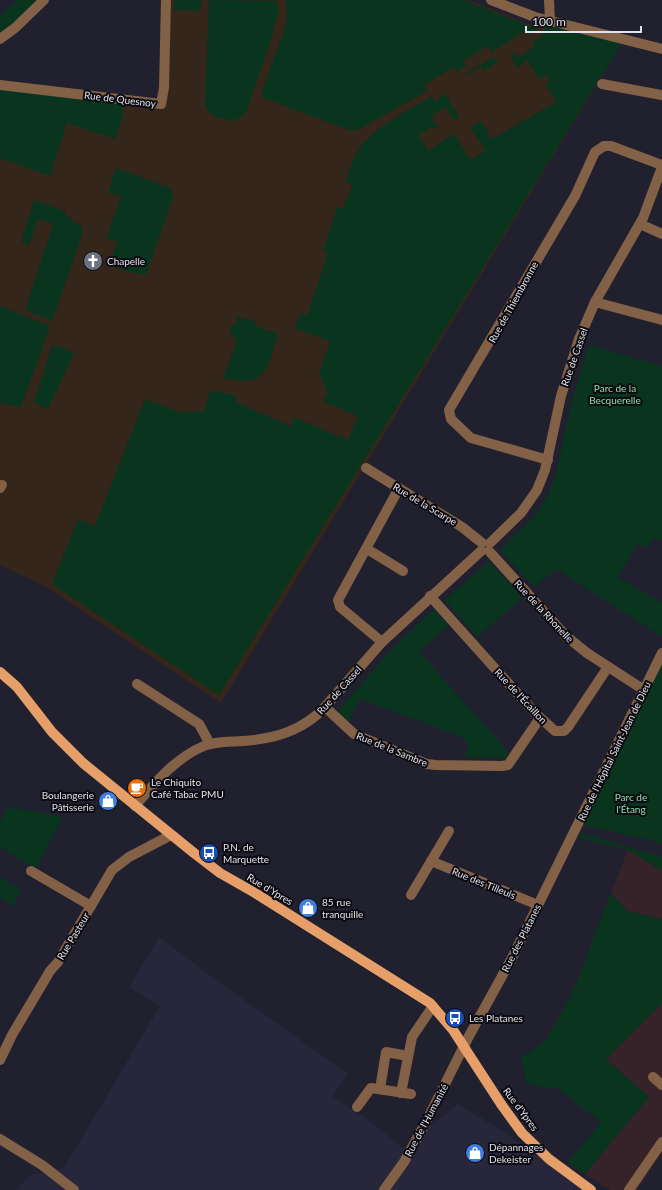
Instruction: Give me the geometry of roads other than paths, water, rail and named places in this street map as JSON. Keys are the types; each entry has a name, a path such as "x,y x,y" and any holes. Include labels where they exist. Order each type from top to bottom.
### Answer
{"main road":[{"name":"Rue d'Ypres","path":"0,672 21,691 52,732 96,774 220,873 296,918 433,1006 447,1021 505,1110 527,1138 549,1159 591,1190"}],"street":[{"path":"0,40 25,20 44,0"},
{"name":"Rue de Quesnoy","path":"0,85 161,104 164,88 166,0"},
{"path":"491,0 550,21 662,49"},
{"path":"549,0 550,21"},
{"path":"602,84 662,96"},
{"name":"Rue de Thiembronne","path":"548,460 471,438 451,419 449,410 575,196 595,152 604,146 611,146 662,166"},
{"name":"Rue de Cassel","path":"135,806 166,772 191,753 210,744 262,740 281,736 304,725 325,708 382,642 516,518 530,502 543,476 548,460 568,373 579,339 595,302 640,224 653,194 662,166"},
{"path":"640,224 662,234"},
{"path":"595,302 662,320"},
{"name":"Rue de la Scarpe","path":"366,468 466,529 485,547"},
{"path":"382,642 338,604 340,594 367,549 399,488"},
{"name":"Rue de la Rhonelle","path":"485,547 563,633 580,648 644,690"},
{"path":"367,549 403,571"},
{"name":"Rue de l'Écaillon","path":"430,596 540,718 555,731 561,732 567,729 608,667"},
{"name":"Rue de l'Hôpital Saint-Jean de Dieu","path":"576,828 662,652"},
{"path":"137,684 199,724 210,744"},
{"name":"Rue de la Sambre","path":"325,708 354,734 427,764 436,765 508,765 540,718"},
{"name":"Rue des Platanes","path":"464,1047 538,905 576,828"},
{"path":"411,895 449,831"},
{"name":"Rue Pasteur","path":"0,1060 12,1035 115,867 129,857 171,835"},
{"name":"Rue des Tilleuls","path":"431,861 538,905"},
{"path":"31,871 91,906"},
{"path":"356,1107 371,1088 406,1094 408,1056 414,1033 433,1006"},
{"name":"Rue de l'Humanité","path":"384,1190 420,1134 464,1047"},
{"path":"380,1089 386,1052 408,1056"},
{"path":"653,1077 662,1085"},
{"path":"0,1139 42,1165 74,1190"},
{"path":"630,1190 662,1142"}],"place":[{"name":"Chapelle","path":"93,261"},
{"name":"Le Chiquito Café Tabac PMU","path":"137,788"},
{"name":"Boulangerie Pâtisserie","path":"108,801"},
{"name":"P.N. de Marquette","path":"209,853"},
{"name":"85 rue tranquille","path":"308,908"},
{"name":"Les Platanes","path":"455,1018"},
{"name":"Dépannages Dekeister","path":"475,1153"}],"park label":[{"name":"Parc de la Becquerelle","path":"615,394"},
{"name":"Parc de l'Étang","path":"631,802"}]}
